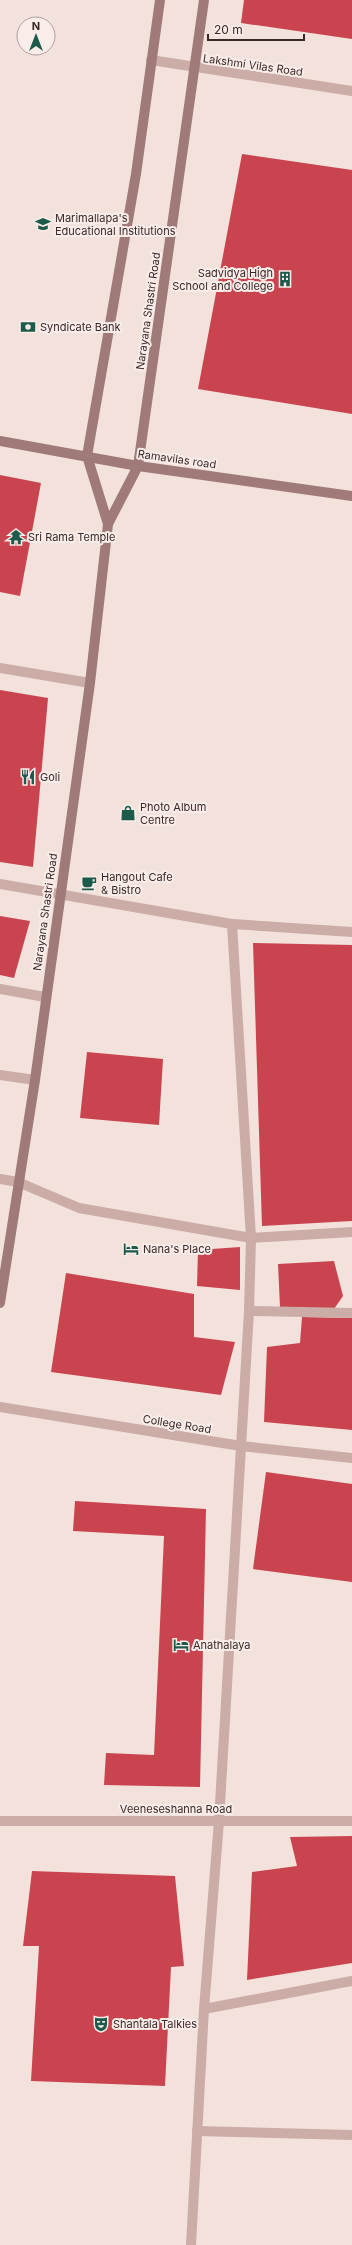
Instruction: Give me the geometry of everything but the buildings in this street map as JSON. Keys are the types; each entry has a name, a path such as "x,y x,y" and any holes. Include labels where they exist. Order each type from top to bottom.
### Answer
{"street":[{"name":"Narayana Shastri Road","path":"108,524 87,456 136,174 160,0"},
{"name":"Narayana Shastri Road","path":"0,1303 1,1287 35,1080 45,997 90,683 108,524 138,466 204,0"},
{"name":"Lakshmi Vilas Road","path":"151,60 194,68 352,91"},
{"name":"Ramavilas road","path":"0,441 138,466 352,496"},
{"path":"0,668 90,683"},
{"path":"0,884 232,924 352,932"},
{"path":"191,2245 204,2009 219,1821 250,1310 250,1238 232,924"},
{"path":"0,989 45,997"},
{"path":"0,1075 35,1080"},
{"path":"0,1179 18,1182 79,1208 250,1238 352,1232"},
{"path":"250,1310 352,1313"},
{"name":"College Road","path":"0,1407 241,1446 352,1458"},
{"name":"Veeneseshanna Road","path":"0,1821 352,1821"},
{"path":"204,2009 352,1981"},
{"path":"197,2131 352,2135"}],"place":[{"name":"Marimallapa's Educational Institutions","path":"43,224"},
{"name":"Sadvidya High School and College","path":"285,279"},
{"name":"Syndicate Bank","path":"28,327"},
{"name":"Sri Rama Temple","path":"16,537"},
{"name":"Goli","path":"28,777"},
{"name":"Photo Album Centre","path":"128,813"},
{"name":"Hangout Cafe & Bistro","path":"89,883"},
{"name":"Nana's Place","path":"131,1249"},
{"name":"Anathalaya","path":"181,1645"},
{"name":"Shantala Talkies","path":"101,2024"}]}
